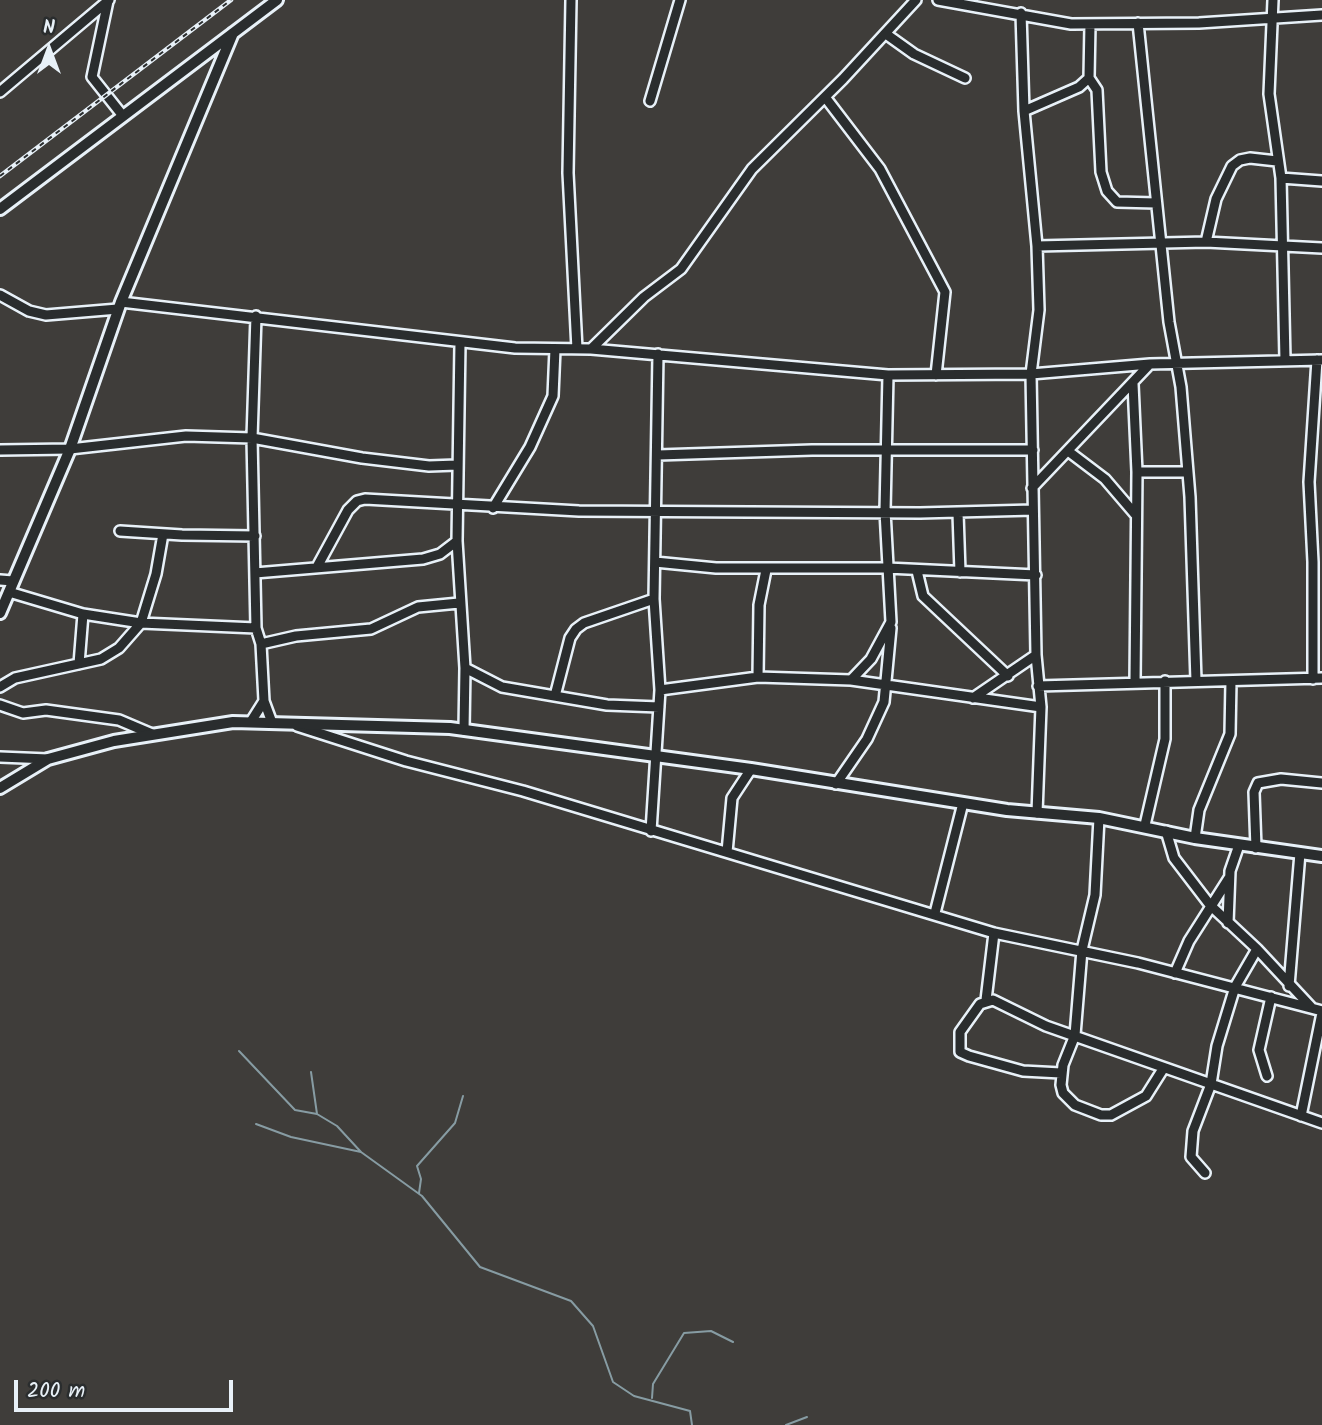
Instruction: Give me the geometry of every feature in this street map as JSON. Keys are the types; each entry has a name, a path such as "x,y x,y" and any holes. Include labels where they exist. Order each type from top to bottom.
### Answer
{"street":[{"path":"109,0 92,77 123,116"},
{"path":"0,92 109,0"},
{"path":"0,209 277,0"},
{"path":"571,0 568,173 577,349"},
{"path":"650,101 680,0"},
{"path":"591,349 643,297 681,269 752,169 825,97 916,0"},
{"path":"939,0 1071,24 1199,23 1322,15"},
{"path":"1273,0 1270,17 1269,94 1277,161 1282,178 1285,360"},
{"path":"1021,13 1024,111 1037,246 1039,310 1031,374 1036,655 1041,707 1037,813"},
{"path":"1138,23 1156,203 1163,243 1169,322 1178,365 1187,471 1196,681"},
{"path":"1090,24 1089,78 1097,90 1101,172 1107,191 1117,202 1156,203"},
{"path":"0,613 70,449 120,306 233,33"},
{"path":"886,34 914,54 965,78"},
{"path":"1024,111 1079,87 1089,78"},
{"path":"825,97 875,161 945,292 936,375"},
{"path":"1206,242 1216,198 1232,166 1240,160 1250,158 1277,161"},
{"path":"1282,178 1322,181"},
{"path":"1037,246 1206,242 1322,248"},
{"path":"0,295 29,311 46,315 120,306 256,316 460,342 658,354 888,374 1031,374 1150,364 1319,360 1309,505 1318,679 1038,686"},
{"path":"256,316 252,438 256,628 261,644 264,701 271,720"},
{"path":"460,342 457,541 465,668 464,730"},
{"path":"493,508 530,447 553,396 555,349"},
{"path":"651,831 660,690 654,599 658,354"},
{"path":"1032,488 1150,364"},
{"path":"836,784 867,739 884,702 887,685 891,622 885,511 888,374"},
{"path":"1133,384 1137,472 1135,682"},
{"path":"0,450 70,449 152,438 252,438 362,458 429,466 457,466"},
{"path":"658,455 812,450 1033,450"},
{"path":"1068,451 1105,479 1135,514"},
{"path":"1137,472 1187,471"},
{"path":"317,568 348,510 357,501 380,499 493,508 958,513 1032,510"},
{"path":"1309,505 1322,504"},
{"path":"958,513 960,572"},
{"path":"120,531 255,536"},
{"path":"0,687 15,678 101,659 119,648 141,623 156,575 163,534"},
{"path":"255,573 423,559 444,551 457,541"},
{"path":"655,562 766,570 887,568 1036,575"},
{"path":"758,677 759,606 766,570"},
{"path":"917,571 923,596 1008,676"},
{"path":"0,580 11,587 83,614 141,623 256,628"},
{"path":"555,696 570,638 576,629 584,623 654,599"},
{"path":"261,644 296,636 371,629 418,607 459,603"},
{"path":"79,664 83,614"},
{"path":"851,680 879,648 891,622"},
{"path":"973,698 1036,655"},
{"path":"465,668 502,687 607,705 659,707"},
{"path":"660,690 758,677 851,680 1041,707"},
{"path":"1145,825 1165,739 1166,681"},
{"path":"1195,838 1199,810 1230,734 1231,681"},
{"path":"252,720 264,701"},
{"path":"0,705 23,713 46,710 119,720 152,734"},
{"path":"0,757 48,759 152,734 252,720 464,730 751,769 963,803 1099,818 1145,825 1195,838 1322,856"},
{"path":"286,722 406,761 523,791 935,913 994,933 1082,950 1235,987 1319,1011"},
{"path":"0,788 48,759"},
{"path":"727,852 734,793 751,769"},
{"path":"1256,848 1254,792 1258,783 1281,779 1322,783"},
{"path":"935,913 963,803"},
{"path":"1099,818 1096,895 1082,950 1075,1035 1060,1073 1063,1093 1075,1105 1101,1115 1111,1115 1128,1109 1146,1096 1163,1069"},
{"path":"1166,831 1174,858 1210,905 1257,949 1289,986 1319,1011"},
{"path":"1228,923 1229,878 1239,845"},
{"path":"1289,986 1300,853"},
{"path":"1175,973 1210,905 1229,878"},
{"path":"994,933 986,1000 969,1017 960,1032 960,1052 1023,1071 1060,1073"},
{"path":"1205,1173 1191,1157 1191,1139 1211,1084 1217,1046 1235,987 1257,949"},
{"path":"1267,1076 1259,1050 1270,998"},
{"path":"986,1000 999,1001 1046,1026 1163,1069 1322,1123"},
{"path":"1301,1116 1319,1011"}],"waterway":[{"path":"239,1051 295,1110 317,1114 337,1126 361,1152"},
{"path":"311,1072 317,1114"},
{"path":"419,1193 421,1179 417,1166 455,1123 463,1096"},
{"path":"256,1124 291,1137 361,1152 422,1196 480,1267 571,1301 593,1326 613,1382 634,1396 690,1411 692,1425"},
{"path":"652,1398 653,1384 684,1333 711,1331 733,1342"},
{"path":"786,1425 807,1417"}],"railway":[{"path":"0,176 231,0"}]}
